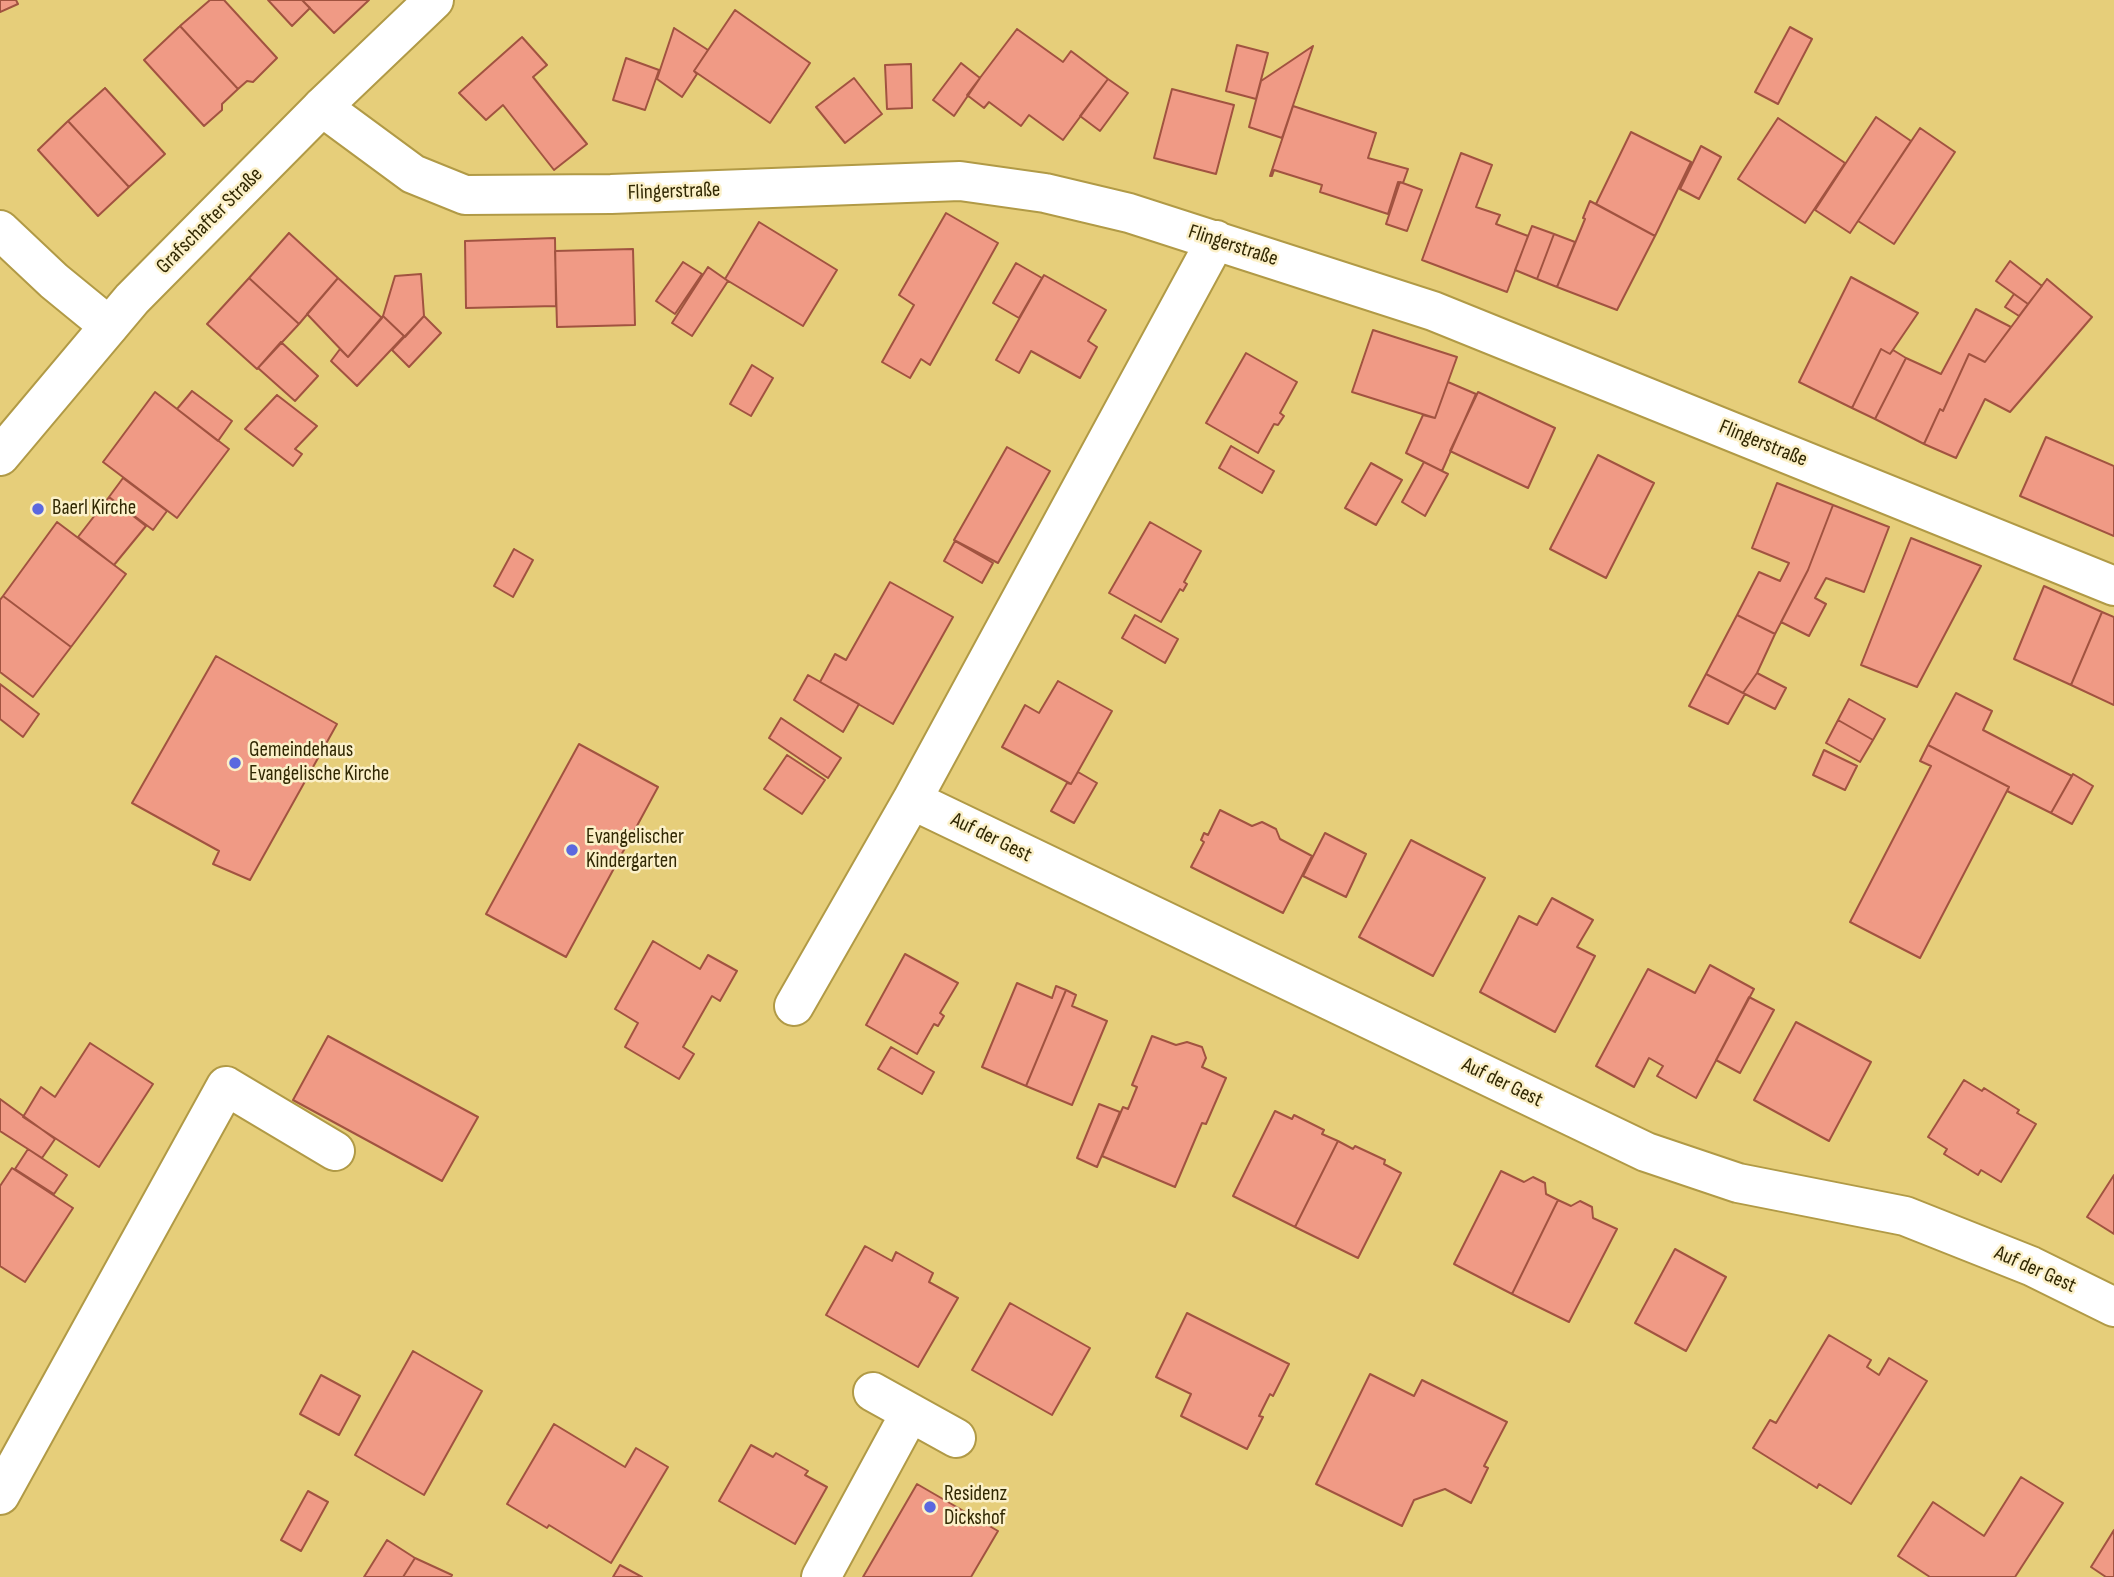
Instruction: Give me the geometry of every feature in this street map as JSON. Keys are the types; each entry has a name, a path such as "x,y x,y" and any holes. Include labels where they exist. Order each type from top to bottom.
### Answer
{"street":[{"name":"Grafschafter Straße","path":"0,456 132,299 322,107 434,0"},
{"name":"Flingerstraße","path":"322,107 414,174 465,195 611,194 960,181 1045,192 1129,213 1433,311 2114,586"},
{"path":"0,230 54,281 109,326"},
{"path":"794,1006 912,800 1216,240"},
{"name":"Auf der Gest","path":"912,800 1646,1152 1738,1182 1905,1216 2031,1266 2114,1307"},
{"path":"0,1495 226,1086 335,1152"},
{"path":"873,1392 956,1438"},
{"path":"821,1577 911,1413"}],"building":[{"path":"0,0 16,0 18,4 0,12"},
{"path":"210,0 224,0 277,58 253,82 247,81 238,89 180,26"},
{"path":"268,0 302,0 310,8 292,26"},
{"path":"302,0 369,0 334,33"},
{"path":"735,10 810,63 770,123 694,71"},
{"path":"180,26 238,89 222,104 222,110 204,126 144,60"},
{"path":"1790,27 1812,39 1778,104 1755,92"},
{"path":"674,28 708,50 682,97 657,79"},
{"path":"1017,29 1063,62 1071,51 1108,79 1063,140 1029,115 1021,126 989,102 984,108 967,95"},
{"path":"522,37 547,65 533,77 587,144 554,170 503,105 486,120 459,93"},
{"path":"1237,45 1268,53 1256,99 1226,91"},
{"path":"1313,46 1282,138 1249,127 1261,81"},
{"path":"626,58 659,70 645,110 613,100"},
{"path":"961,63 980,78 954,116 933,100"},
{"path":"911,64 912,108 887,109 885,65"},
{"path":"854,78 882,114 845,143 816,107"},
{"path":"1108,79 1128,93 1100,131 1080,116"},
{"path":"105,88 165,154 129,187 68,121"},
{"path":"1172,89 1234,105 1216,174 1154,158"},
{"path":"1293,106 1376,133 1368,158 1408,169 1403,183 1398,182 1388,214 1320,192 1322,185 1274,170 1270,176"},
{"path":"1876,117 1911,141 1850,233 1815,210"},
{"path":"1778,118 1845,163 1805,223 1738,179"},
{"path":"68,121 129,187 98,216 38,150"},
{"path":"1920,128 1955,152 1894,244 1858,221"},
{"path":"1631,132 1691,162 1655,236 1596,204"},
{"path":"1701,146 1721,157 1699,199 1680,189"},
{"path":"1461,153 1492,165 1476,207 1500,215 1496,224 1528,236 1507,292 1422,260"},
{"path":"1400,182 1422,190 1407,231 1386,224"},
{"path":"1590,201 1655,236 1617,310 1557,287"},
{"path":"946,213 998,243 930,365 921,359 910,378 882,362 914,305 899,295"},
{"path":"759,222 837,270 803,326 725,279"},
{"path":"1532,226 1554,234 1537,279 1515,270"},
{"path":"289,233 338,278 299,324 249,278"},
{"path":"1554,234 1575,242 1557,287 1537,279"},
{"path":"555,238 556,306 466,308 465,241"},
{"path":"633,249 635,325 557,327 555,251"},
{"path":"2010,261 2042,286 2028,304 1996,281"},
{"path":"683,262 702,274 675,314 656,301"},
{"path":"1016,263 1042,278 1019,318 993,303"},
{"path":"708,267 728,281 692,336 672,323"},
{"path":"421,274 424,316 405,337 383,316 395,276"},
{"path":"1044,275 1106,310 1088,341 1097,347 1080,378 1031,351 1019,373 996,360"},
{"path":"1851,277 1918,313 1890,354 1881,349 1852,408 1799,382"},
{"path":"249,278 299,324 257,369 207,324"},
{"path":"338,278 382,318 348,357 307,314"},
{"path":"2047,279 2092,317 2010,412 1985,399 1956,458 1924,444 1940,409 1943,411 1969,354 1985,362"},
{"path":"2014,294 2028,304 2019,316 2005,307"},
{"path":"1976,309 2011,327 1985,362 1969,354 1943,411 1940,409 1924,444 1875,419 1906,358 1941,374"},
{"path":"383,316 404,336 357,386 331,361 340,349 348,357"},
{"path":"424,316 441,333 409,367 392,350"},
{"path":"1373,330 1457,357 1435,418 1352,392"},
{"path":"281,342 318,376 295,401 258,368"},
{"path":"1881,349 1890,354 1893,350 1906,358 1875,419 1852,408"},
{"path":"1246,353 1297,382 1280,413 1284,416 1278,425 1274,424 1258,453 1206,423"},
{"path":"752,365 773,378 751,416 730,404"},
{"path":"1448,382 1476,394 1442,471 1406,453 1423,415 1435,418"},
{"path":"192,391 232,421 218,441 177,409"},
{"path":"155,392 229,449 177,518 103,462"},
{"path":"1478,392 1555,428 1528,488 1450,451"},
{"path":"277,395 317,426 295,449 302,454 293,466 245,429"},
{"path":"2046,437 2114,466 2114,536 2020,496"},
{"path":"1231,446 1274,471 1262,493 1219,468"},
{"path":"1007,447 1050,471 998,563 954,540"},
{"path":"1598,455 1654,483 1606,578 1550,549"},
{"path":"1424,462 1448,474 1425,516 1402,502"},
{"path":"1371,463 1402,480 1376,525 1345,508"},
{"path":"123,478 167,511 153,530 109,497"},
{"path":"1777,483 1833,505 1808,570 1775,634 1737,615 1759,572 1780,581 1789,563 1752,548"},
{"path":"109,497 146,526 114,565 78,537"},
{"path":"1833,505 1889,527 1864,592 1826,578 1815,598 1826,604 1809,636 1781,622 1808,570"},
{"path":"57,522 126,574 71,647 3,596"},
{"path":"1150,522 1201,551 1184,582 1187,584 1183,591 1180,589 1161,622 1109,593"},
{"path":"1911,538 1981,566 1917,687 1861,665"},
{"path":"955,541 993,563 982,583 944,561"},
{"path":"514,549 533,560 513,597 494,586"},
{"path":"890,582 953,617 893,724 820,682 835,654 846,660"},
{"path":"2044,586 2102,612 2071,685 2014,659"},
{"path":"3,596 71,647 33,697 0,672 0,600"},
{"path":"2102,612 2114,617 2114,705 2071,685"},
{"path":"1135,615 1178,639 1165,663 1122,638"},
{"path":"1737,615 1775,634 1757,673 1743,693 1706,674"},
{"name":"Gemeindehaus Evangelische Kirche","path":"216,656 337,724 250,880 213,864 219,851 132,803"},
{"path":"1757,673 1786,688 1775,709 1743,693"},
{"path":"1706,674 1745,694 1728,724 1689,706"},
{"path":"808,675 859,704 843,732 794,700"},
{"path":"1058,681 1112,711 1071,784 1002,747 1025,705 1039,713"},
{"path":"0,684 39,714 23,737 0,719"},
{"path":"1956,693 1992,711 1983,730 2072,776 2051,813 2007,791 2009,787 1928,745"},
{"path":"1849,699 1885,719 1873,740 1838,720"},
{"path":"781,718 841,758 828,778 769,738"},
{"path":"1838,720 1873,740 1860,762 1826,743"},
{"name":"Evangelischer Kindergarten","path":"579,744 658,787 566,957 486,914"},
{"path":"1928,745 2009,787 1920,958 1850,922 1931,766 1920,761"},
{"path":"1824,750 1857,766 1845,790 1813,775"},
{"path":"787,755 825,780 802,814 764,789"},
{"path":"1078,772 1097,783 1074,823 1051,811 1067,783 1071,784"},
{"path":"2073,774 2093,786 2072,824 2051,813"},
{"path":"1220,810 1252,826 1262,822 1276,829 1280,839 1312,856 1283,913 1191,867 1204,842 1201,840 1204,833 1208,835"},
{"path":"1325,833 1366,854 1346,897 1303,876"},
{"path":"1411,840 1485,878 1433,976 1359,937"},
{"path":"1552,898 1593,920 1577,947 1595,956 1555,1032 1480,992 1519,916 1537,925"},
{"path":"653,941 700,969 708,955 737,971 720,1001 712,996 683,1047 694,1054 679,1079 625,1047 638,1023 615,1009"},
{"path":"905,954 958,983 940,1013 944,1016 938,1026 934,1024 917,1054 866,1025"},
{"path":"1710,965 1754,989 1696,1098 1657,1076 1663,1066 1649,1058 1634,1087 1596,1066 1648,969 1695,993"},
{"path":"1017,983 1052,998 1056,986 1066,990 1026,1086 982,1067"},
{"path":"1066,990 1076,995 1072,1006 1107,1021 1072,1105 1026,1086"},
{"path":"1749,997 1774,1010 1740,1073 1716,1060"},
{"path":"1796,1022 1871,1062 1829,1141 1754,1100"},
{"path":"328,1036 478,1117 442,1181 293,1100"},
{"path":"1152,1036 1176,1045 1187,1042 1202,1047 1206,1058 1202,1067 1226,1078 1206,1124 1202,1123 1175,1187 1102,1156 1123,1107 1128,1109 1137,1087 1132,1085"},
{"path":"90,1043 153,1084 99,1167 23,1117 41,1087 55,1097"},
{"path":"891,1047 934,1072 922,1094 878,1069"},
{"path":"1964,1080 1982,1091 1984,1088 2036,1124 2001,1182 1981,1170 1978,1175 1944,1154 1947,1149 1928,1137"},
{"path":"0,1099 55,1139 42,1158 0,1131"},
{"path":"1099,1104 1120,1112 1097,1167 1077,1158"},
{"path":"1275,1111 1292,1119 1294,1115 1324,1130 1322,1134 1338,1141 1295,1227 1233,1196"},
{"path":"1338,1141 1385,1160 1384,1164 1401,1173 1358,1258 1295,1227"},
{"path":"28,1149 67,1175 54,1194 15,1169"},
{"path":"12,1168 73,1208 25,1282 0,1266 0,1186"},
{"path":"1501,1171 1524,1182 1533,1177 1545,1183 1546,1194 1558,1200 1512,1294 1454,1264"},
{"path":"2114,1175 2114,1234 2087,1217"},
{"path":"1558,1200 1571,1206 1580,1201 1592,1207 1593,1218 1617,1229 1569,1322 1512,1294"},
{"path":"865,1246 892,1261 896,1252 933,1273 929,1282 958,1298 918,1367 826,1315"},
{"path":"1675,1249 1726,1277 1686,1351 1635,1323"},
{"path":"1010,1303 1090,1348 1052,1415 972,1370"},
{"path":"1187,1313 1289,1364 1273,1396 1270,1394 1259,1416 1263,1417 1247,1449 1181,1416 1191,1394 1156,1377"},
{"path":"1829,1335 1871,1360 1867,1367 1879,1375 1889,1358 1927,1381 1851,1504 1819,1484 1817,1488 1753,1448 1770,1420 1776,1423"},
{"path":"413,1351 482,1391 424,1495 355,1455"},
{"path":"1370,1374 1414,1396 1422,1380 1507,1422 1484,1466 1488,1468 1471,1503 1445,1489 1414,1500 1402,1526 1316,1484"},
{"path":"321,1375 360,1396 339,1435 300,1414"},
{"path":"554,1424 625,1467 636,1448 668,1467 611,1563 549,1525 547,1528 507,1504"},
{"path":"751,1445 773,1457 776,1453 808,1471 805,1475 827,1487 795,1544 719,1501"},
{"path":"2021,1477 2063,1503 2015,1577 1930,1577 1898,1556 1933,1502 1984,1536"},
{"name":"Residenz Dickshof","path":"917,1484 998,1531 971,1577 863,1577"},
{"path":"308,1491 328,1502 301,1551 281,1540"},
{"path":"2114,1530 2114,1577 2106,1577 2091,1567"},
{"path":"387,1540 415,1558 403,1577 364,1577"},
{"path":"415,1558 452,1575 403,1577"},
{"path":"620,1565 642,1577 613,1577"}],"place":[{"name":"Baerl Kirche","path":"38,509"},
{"name":"Gemeindehaus Evangelische Kirche","path":"235,763"},
{"name":"Evangelischer Kindergarten","path":"572,850"},
{"name":"Residenz Dickshof","path":"930,1507"}]}
